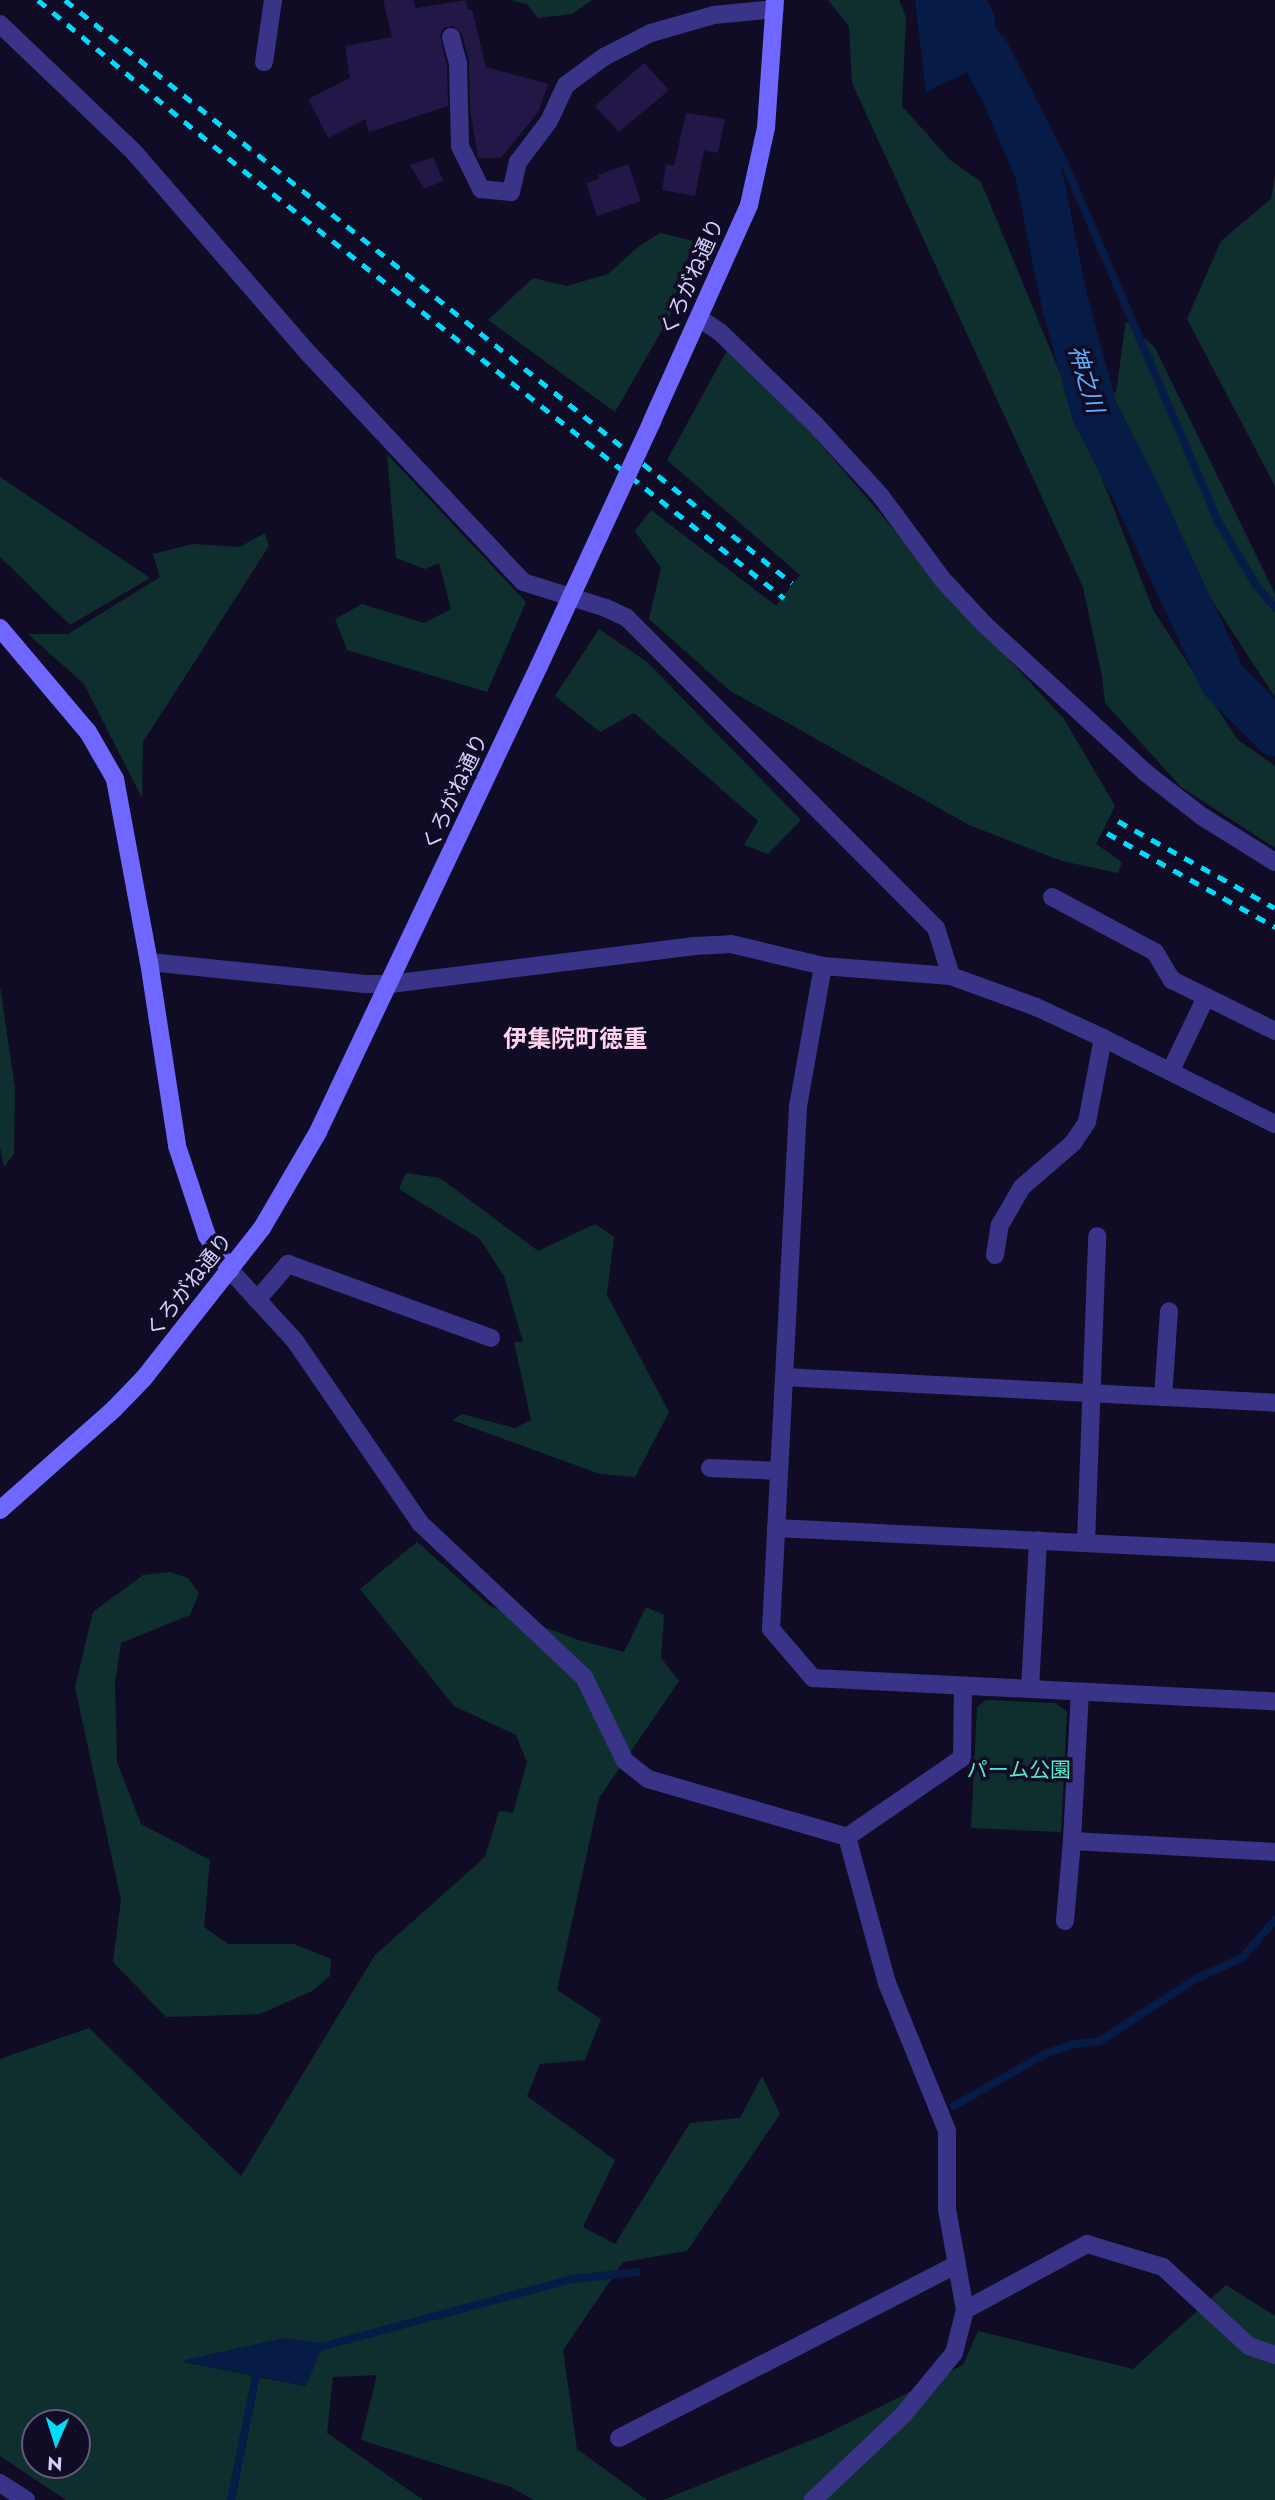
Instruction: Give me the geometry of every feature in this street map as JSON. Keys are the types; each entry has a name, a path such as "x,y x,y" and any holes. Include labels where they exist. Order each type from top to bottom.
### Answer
{"street":[{"path":"264,62 273,0"},
{"path":"451,37 458,64 460,146 481,189 511,192 518,162 549,121 566,85 604,57 651,33 714,15 775,5"},
{"name":"くろがね通り","path":"0,1510 114,1409 144,1378 230,1270 289,1185 390,984 539,666 748,205 766,128 775,5"},
{"path":"0,24 134,152 310,355 523,582 606,608 627,618 936,928 951,976"},
{"path":"699,318 720,332 814,423 880,495 943,580 984,624 1146,773 1203,817 1275,862"},
{"path":"0,628 88,732 115,779 149,962 177,1146 207,1236 230,1270 295,1342 421,1524 584,1677 625,1761 648,1779 847,1837"},
{"path":"1052,897 1155,952 1172,980 1275,1031"},
{"path":"149,962 365,984 390,984 695,946 731,944 823,966 951,976 1035,1007 1171,1070 1275,1124"},
{"path":"823,966 798,1107 771,1629 813,1678 1275,1701"},
{"path":"1171,1070 1206,997"},
{"path":"995,1255 1000,1225 1022,1187 1073,1143 1087,1122 1102,1038"},
{"path":"1086,1542 1097,1236"},
{"path":"257,1300 288,1264 491,1338"},
{"path":"1163,1397 1169,1311"},
{"path":"784,1377 1275,1403"},
{"path":"710,1468 779,1471"},
{"path":"776,1528 1275,1552"},
{"path":"1030,1689 1038,1540"},
{"path":"847,1837 962,1758 963,1686"},
{"path":"1065,1921 1080,1692"},
{"path":"813,2500 903,2415 954,2353 965,2309 947,2209 947,2131 887,1983 847,1837"},
{"path":"1072,1841 1275,1852"},
{"path":"965,2309 1087,2244 1163,2267 1249,2346 1275,2354"},
{"path":"619,2438 957,2264"},
{"path":"0,2483 26,2500"}],"green space":[{"path":"510,0 592,0 572,14 538,18 527,4"},
{"path":"828,0 899,0 906,17 902,106 950,160 981,182 1081,424 1153,610 1237,739 1275,766 1275,848 1181,787 1105,703 1083,587 852,83 849,26"},
{"path":"1275,176 1275,486 1187,319 1221,241 1271,199"},
{"path":"660,233 693,241 670,316 615,412 488,320 533,278 567,286 608,274 638,247"},
{"path":"1126,321 1155,348 1275,594 1275,697 1176,545 1113,394 1116,392"},
{"path":"728,349 813,435 961,608 1064,719 1115,806 1096,844 1122,862 1118,873 1062,861 969,825 729,690 649,619 661,568 635,531 651,510 776,606 800,575 667,460"},
{"path":"387,454 526,602 487,692 347,650 335,619 362,604 424,623 451,609 439,563 425,569 396,558"},
{"path":"0,477 150,578 70,625 0,557"},
{"path":"265,533 269,546 143,742 142,798 84,684 28,634 68,634 160,577 153,554 193,544 240,547"},
{"path":"599,629 647,662 801,820 768,854 744,845 758,821 634,713 600,732 555,696"},
{"path":"0,986 15,1088 14,1154 4,1167 0,1147"},
{"path":"406,1173 440,1178 538,1251 595,1224 614,1237 607,1295 669,1412 635,1477 600,1474 452,1420 462,1414 515,1428 531,1420 514,1342 523,1342 504,1276 480,1239 399,1189"},
{"path":"417,1542 490,1606 578,1640 624,1652 646,1607 664,1615 661,1658 679,1681 599,1798 557,1990 601,2019 585,2060 540,2064 527,2096 615,2160 583,2227 615,2244 690,2123 740,2118 762,2076 780,2114 687,2251 623,2262 563,2350 577,2449 647,2500 534,2500 511,2487 361,2440 377,2375 333,2377 327,2433 423,2500 66,2500 34,2479 91,2479 91,2409 21,2409 21,2470 0,2456 0,2059 89,2028 241,2176 375,1955 485,1857 499,1811 513,1813 527,1762 516,1735 454,1706 360,1589","holes":["324,2343 305,2386 184,2362"]},
{"path":"170,1572 188,1578 199,1593 190,1615 121,1643 115,1682 117,1762 141,1824 210,1860 204,1927 228,1944 294,1944 331,1959 330,1976 312,1991 260,2014 166,2017 113,1962 121,1900 75,1687 93,1612 143,1575"},
{"name":"パーム公園","path":"986,1700 1056,1703 1067,1712 1061,1832 971,1828 977,1707"},
{"path":"1226,2285 1275,2316 1275,2500 663,2500 824,2435 963,2365 978,2331 1133,2369"}],"water":[{"path":"915,0 987,0 994,14 998,57 926,92"},
{"path":"283,2338 324,2343 306,2386 181,2361"}],"building":[{"path":"383,0 413,0 416,8 466,0 468,10 472,10 486,67 548,84 539,111 501,158 478,158 470,108 469,61 462,34 453,26 444,28 440,35 447,66 448,106 369,132 365,119 328,138 308,99 350,78 345,46 392,37"},
{"path":"644,63 669,90 619,132 595,106"},
{"path":"686,113 725,119 718,153 704,150 695,196 662,190 666,164 674,166"},
{"path":"433,157 443,181 424,189 410,165"},
{"path":"628,164 641,201 597,216 586,183 599,179 598,175"}],"waterway":[{"name":"神之川","path":"954,0 1004,92 1038,172 1064,301 1094,411 1137,495 1223,680 1275,732"},
{"path":"990,32 1002,41 1065,164 1220,525 1256,585 1275,608"},
{"path":"954,2106 1047,2053 1075,2044 1100,2041 1197,1978 1242,1958 1275,1920"},
{"path":"313,2349 573,2279 637,2272"},
{"path":"231,2500 256,2375"}],"railway":[{"path":"38,0 243,170 784,598"},
{"path":"65,0 792,583"},
{"path":"1118,821 1275,908"},
{"path":"1107,833 1275,927"}],"district":[{"name":"伊集院町徳重","path":"575,1039"}]}
